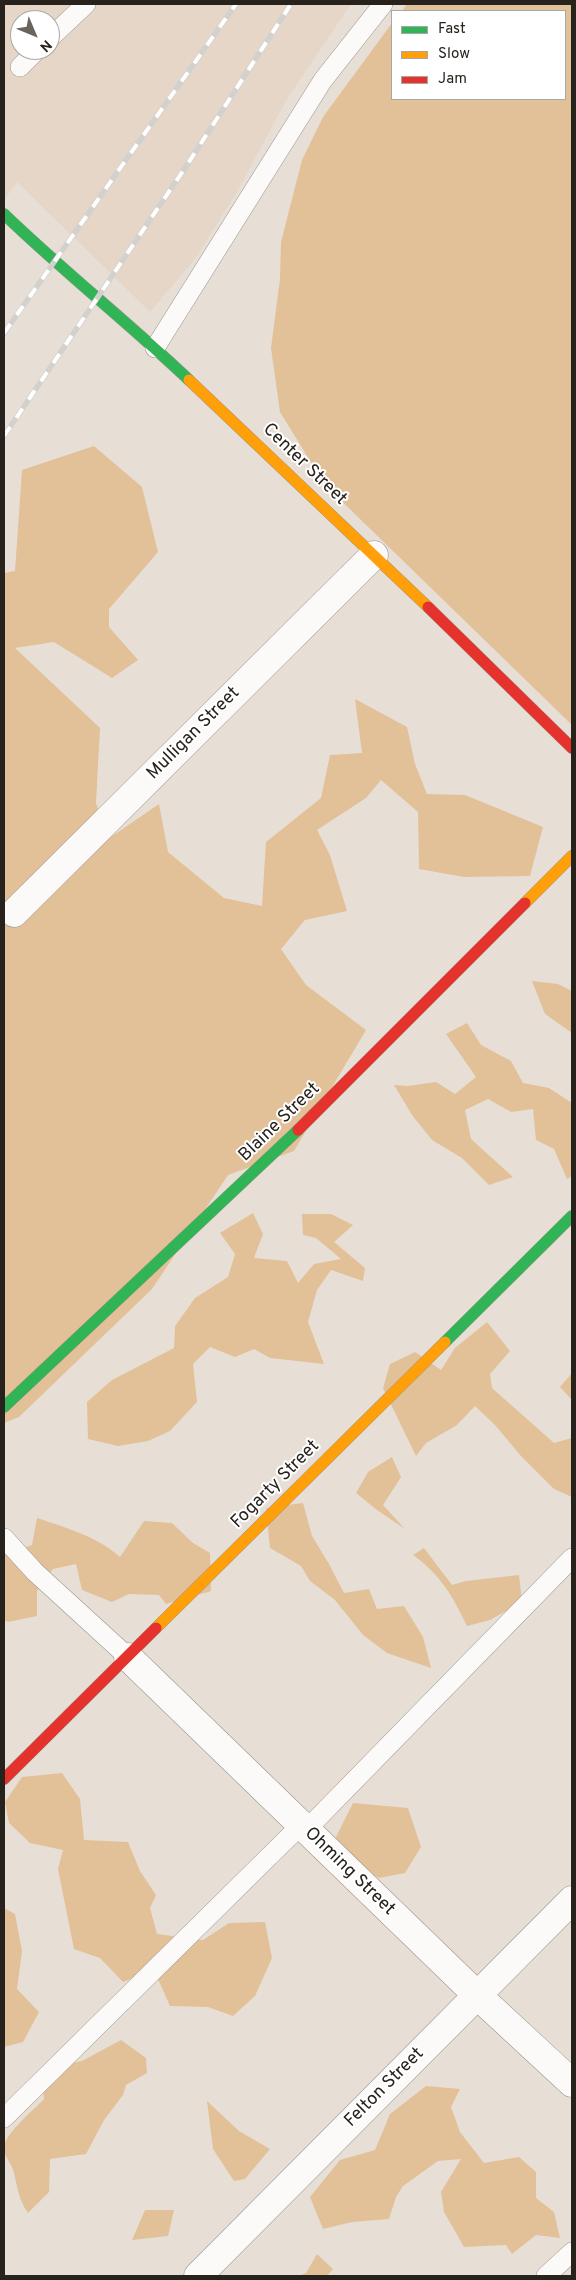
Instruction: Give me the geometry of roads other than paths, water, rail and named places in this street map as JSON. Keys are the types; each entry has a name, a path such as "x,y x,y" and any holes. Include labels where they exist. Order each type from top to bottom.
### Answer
{"street":[{"name":"Center Street","path":"4,214 55,264 155,348 572,748"},
{"name":"Mulligan Street","path":"14,913 374,556"},
{"name":"Blaine Street","path":"4,1407 305,1124 572,856"},
{"name":"Fogarty Street","path":"4,1779 572,1216"},
{"name":"Ohming Street","path":"128,1656 477,1995 572,2083"},
{"name":"Felton Street","path":"198,2276 572,1900"}],"lane":[{"path":"60,29 86,4"},
{"path":"155,348 323,80 383,4"},
{"path":"20,67 27,60"},
{"path":"4,1538 35,1572 128,1656"},
{"path":"4,2118 304,1828 572,1558"},
{"path":"546,2276 572,2252"}],"railway":[{"path":"4,333 236,4"},
{"path":"4,436 185,168 291,4"}]}
